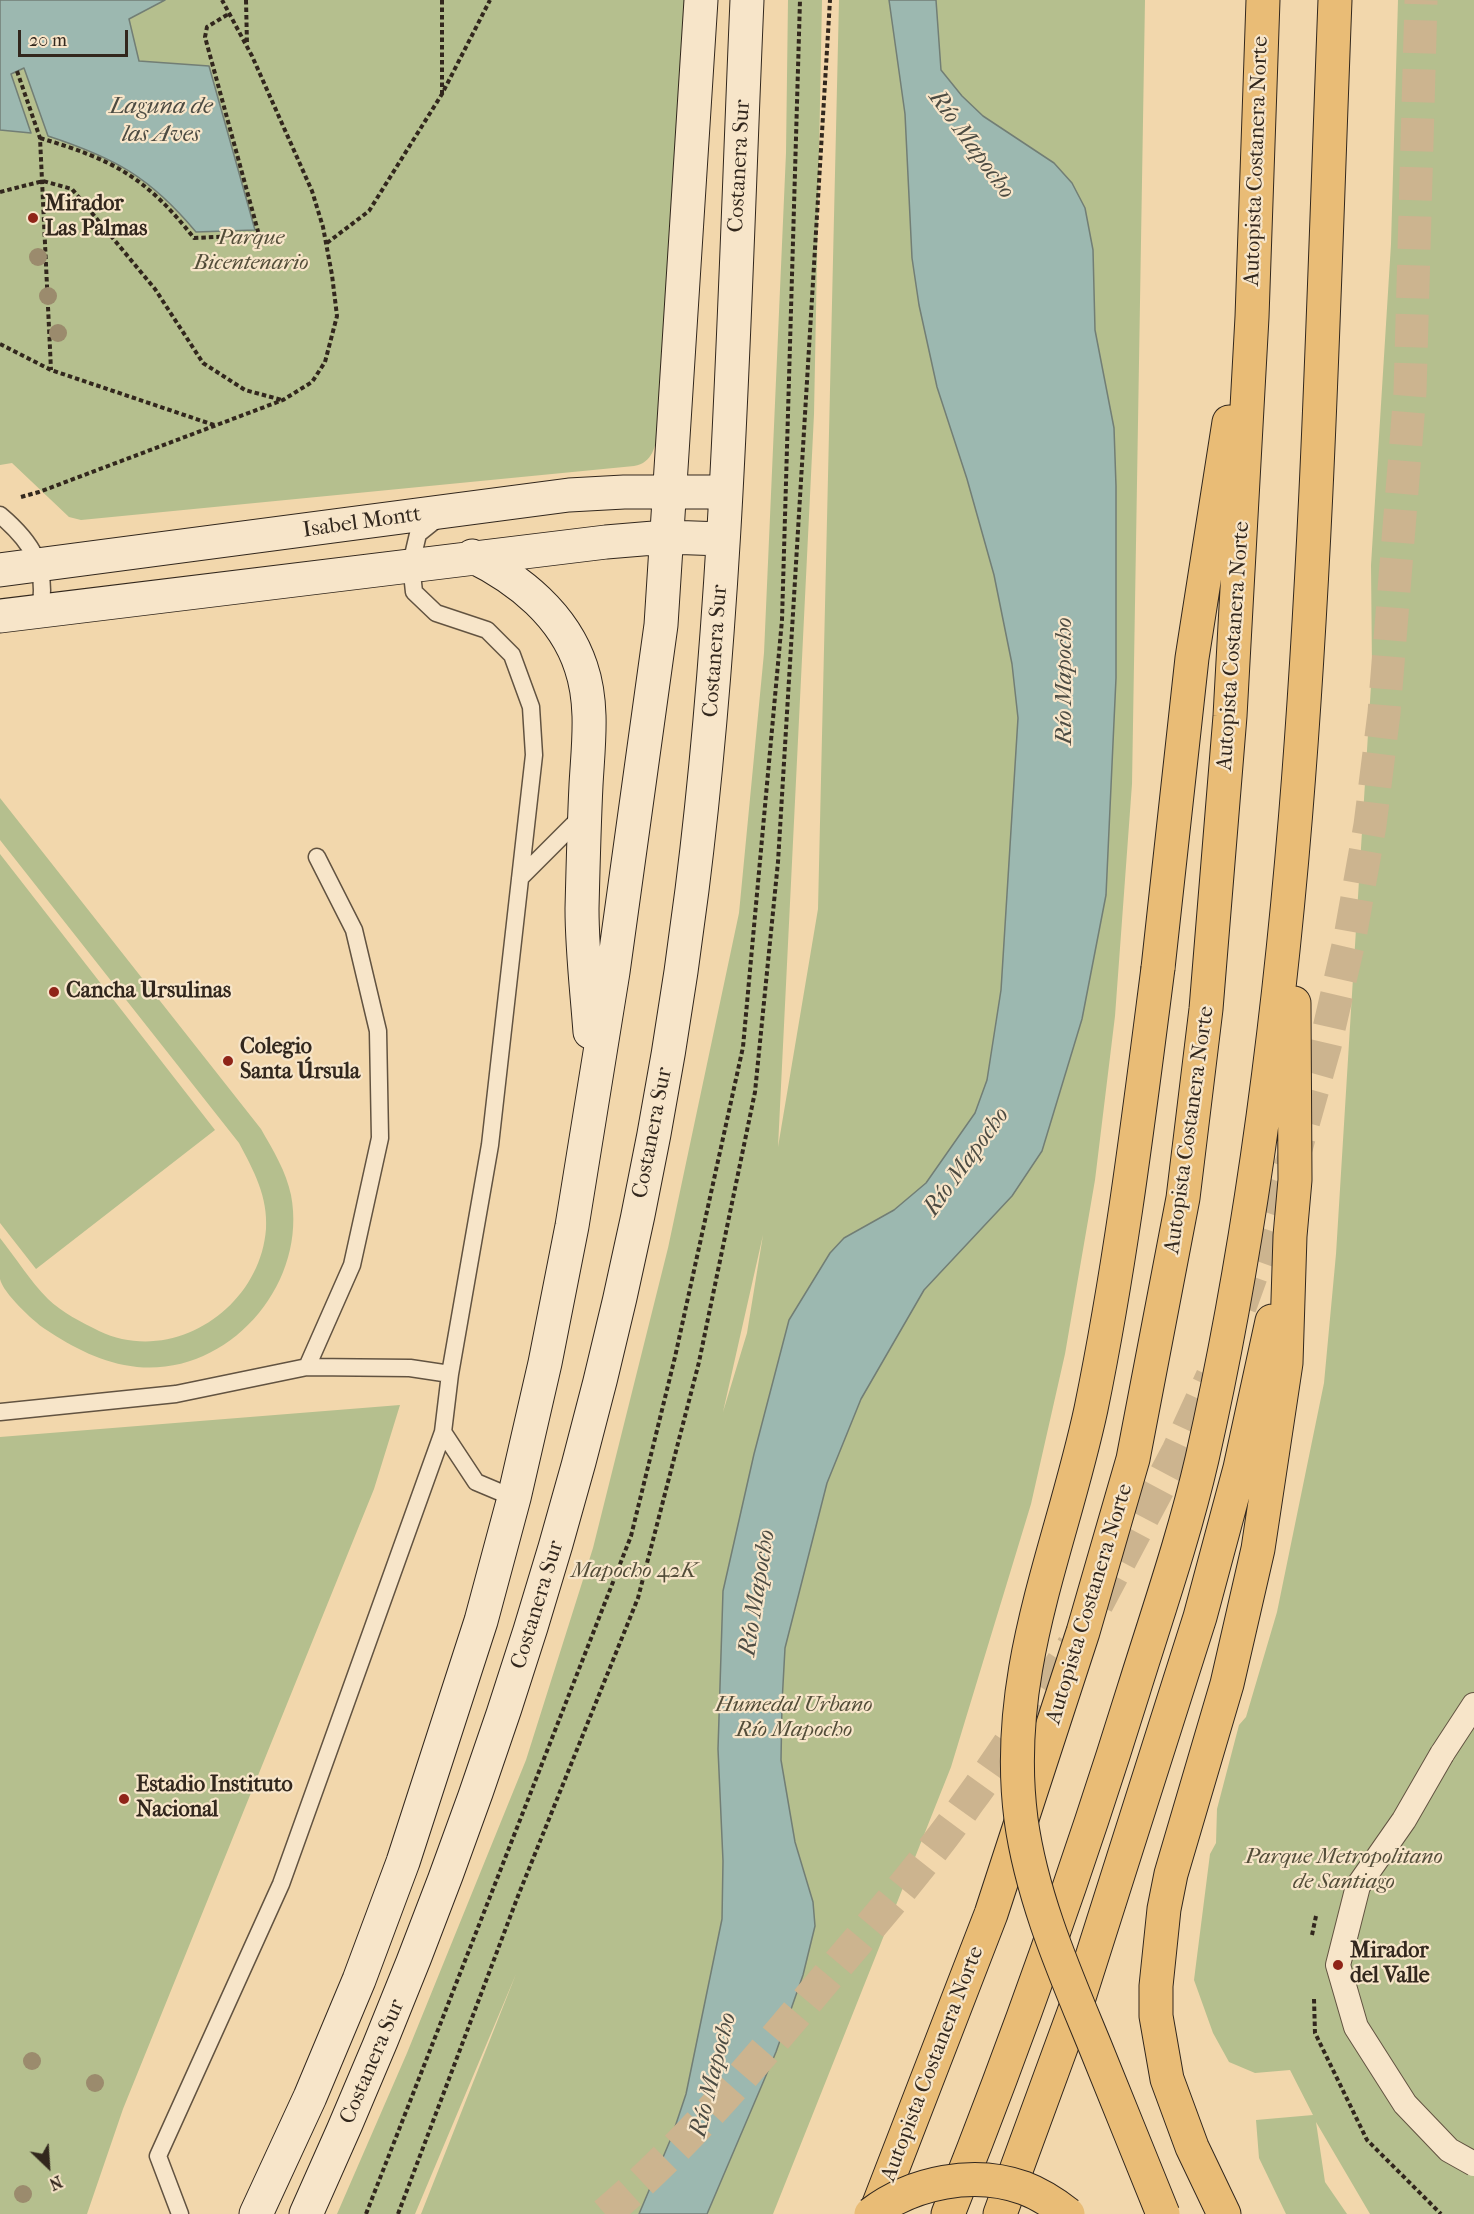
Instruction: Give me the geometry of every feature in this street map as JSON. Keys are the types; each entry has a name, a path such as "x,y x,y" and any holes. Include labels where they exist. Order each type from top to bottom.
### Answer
{"highway":[{"name":"Autopista Costanera Norte","path":"873,2214 991,1914 1054,1725 1133,1459 1184,1198 1206,1009 1230,716 1252,317 1263,0"},
{"path":"948,2214 1031,2001 1173,1570 1202,1461 1234,1295 1264,1113 1295,839 1316,491 1335,0"},
{"path":"1163,2214 1058,1956 1037,1893 1025,1847 1016,1758 1018,1718 1026,1659 1085,1433 1112,1300 1158,968 1203,578 1226,436 1252,317"},
{"path":"1224,2214 1192,2147 1167,2079 1156,2016 1156,1986 1164,1909 1172,1874 1227,1684 1258,1549 1286,1363 1290,1236 1295,1169 1295,839"},
{"path":"1000,2214 1077,2004 1200,1617 1240,1468 1290,1236"},
{"path":"873,2214 906,2193 933,2184 963,2180 991,2180 1025,2188 1068,2214"}],"main road":[{"name":"Costanera Sur","path":"256,2214 354,1991 403,1862 478,1632 514,1498 552,1329 631,856 660,636 701,0"},
{"name":"Costanera Sur","path":"306,2214 377,2056 458,1847 502,1720 576,1473 614,1322 645,1181 671,1039 692,896 708,753 723,539 747,0"},
{"name":"Isabel Montt","path":"0,570 569,495 725,492"},
{"name":"Isabel Montt","path":"0,615 472,556 666,537 723,539"},
{"path":"472,556 501,570 526,589 549,612 578,659 590,711 582,912 593,1088"}],"street":[{"path":"1474,1704 1404,1820 1358,1886 1338,1965 1356,2027 1405,2103 1449,2150 1474,2164"}],"lane":[{"path":"180,2214 158,2156 281,1884 443,1432 450,1374 490,1145 534,755 531,707 512,656 487,630 436,613 414,592 411,564 418,534 445,512"},
{"path":"0,515 24,535 39,566 42,596 40,611"},
{"path":"520,878 585,813"},
{"path":"307,1367 352,1265 380,1138 378,1031 354,930 317,857"},
{"path":"0,1412 176,1394 307,1367 410,1368 450,1374"},
{"path":"443,1432 476,1482 514,1498"}],"path":[{"path":"10,500 39,492 283,400 312,382 325,362 333,339 337,316 327,243 312,191 247,46 222,0"},
{"path":"246,0 247,46"},
{"path":"442,0 442,94"},
{"path":"327,243 369,211 442,94 490,0"},
{"path":"39,136 92,153 146,185 174,213 194,238 259,235 205,37 207,27 230,13"},
{"path":"17,70 39,136 51,370"},
{"path":"0,192 43,181 72,189 155,289 203,363 245,390 283,400"},
{"path":"0,344 51,370 214,425"}],"green space":[{"name":"Parque Bicentenario","path":"0,0 686,0 659,430 649,458 634,466 81,520 69,517 12,463 0,465"},
{"name":"Humedal Urbano Río Mapocho","path":"788,0 822,0 814,414 778,1147 818,909 839,0 1145,0 1132,784 1115,1016 1095,1180 1065,1354 1031,1504 951,1767 773,2214 421,2214 516,1974 415,2214 337,2214 407,2053 526,1760 593,1548 668,1248 739,913 764,653 786,153","holes":["763,1235 747,1333 723,1412"]},
{"name":"Parque Metropolitano de Santiago","path":"1398,0 1474,0 1474,2214 1370,2214 1316,2122 1325,2182 1347,2214 1286,2214 1259,2158 1256,2120 1313,2115 1290,2070 1255,2073 1229,2062 1213,2033 1194,1980 1210,1854 1216,1843 1217,1809 1239,1725 1246,1717 1277,1612 1324,1383 1336,1254 1372,669 1371,565 1391,244"},
{"path":"0,798 261,1129 286,1178 291,1195 293,1228 287,1261 274,1291 255,1318 231,1340 202,1356 171,1366 137,1367 100,1358 67,1342 40,1325 12,1299 2,1285 0,1238 29,1277 53,1304 99,1331 127,1340 155,1341 183,1335 208,1323 230,1305 248,1283 260,1258 266,1217 259,1184 239,1143 0,840"},
{"name":"Cancha Ursulinas","path":"0,854 215,1130 36,1269 0,1223"},
{"name":"Estadio Instituto Nacional","path":"400,1405 374,1489 123,2109 87,2214 0,2214 0,1437"}],"water":[{"name":"Laguna de las Aves","path":"0,0 165,0 129,19 139,61 209,66 255,230 196,232 147,183 112,162 48,136 24,68 11,74 31,133 0,130"},
{"name":"Río Mapocho","path":"889,0 936,0 941,70 962,96 983,116 1054,163 1072,183 1085,208 1093,250 1095,330 1114,428 1116,486 1116,678 1106,895 1082,1019 1042,1151 1012,1196 924,1290 861,1399 827,1483 785,1648 782,1703 781,1760 795,1842 813,1902 815,1926 803,1975 776,2052 707,2214 639,2214 672,2136 686,2094 722,1919 723,1861 718,1749 723,1591 754,1454 789,1320 830,1253 844,1238 894,1210 926,1183 975,1113 987,1080 1001,990 1018,718 1012,664 994,575 967,479 937,387 919,305 912,258 905,114"}],"tunnel":[{"path":"1240,1307 1294,1156 1325,1046 1350,937 1370,825 1384,713 1410,392 1421,0"},
{"path":"1097,1604 1178,1451 1212,1377"},
{"path":"605,2214 661,2163 713,2109 892,1900 983,1782 1073,1646"}],"place":[{"name":"Mirador Las Palmas","path":"33,218"},
{"name":"Cancha Ursulinas","path":"54,992"},
{"name":"Colegio Santa Úrsula","path":"228,1061"},
{"name":"Estadio Instituto Nacional","path":"124,1799"},
{"name":"Mirador del Valle","path":"1338,1965"}],"park label":[{"name":"Mapocho 42K","path":"634,1572"}]}
